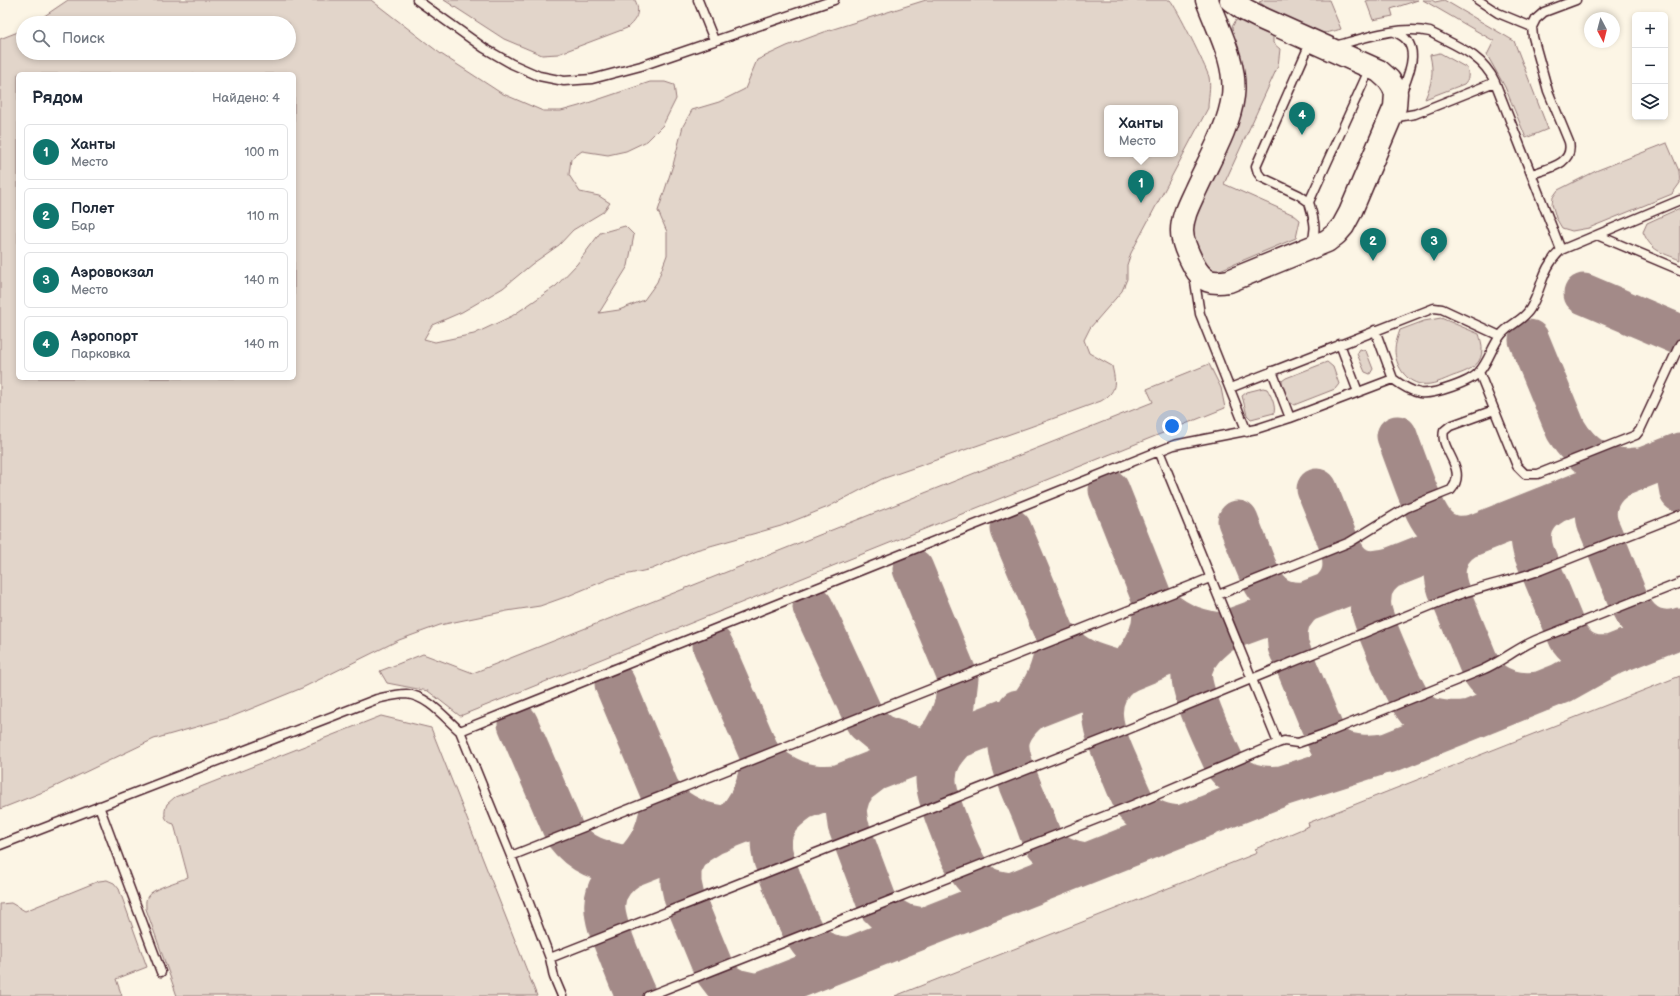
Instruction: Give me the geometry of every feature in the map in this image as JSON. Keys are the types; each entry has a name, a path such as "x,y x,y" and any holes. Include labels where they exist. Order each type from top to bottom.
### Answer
{"main road":[{"path":"1207,0 1230,62 1233,77 1233,94 1229,113 1186,210 1182,232 1183,240 1193,264 1202,278 1218,282 1209,289"},
{"path":"1209,289 1327,241 1336,234 1343,226 1393,113 1396,94 1393,86 1384,74 1370,66 1263,19 1235,1"}],"lane":[{"path":"417,0 484,48 512,64 539,76 564,81 592,79 640,66 834,0"},
{"path":"698,0 714,40"},
{"path":"1478,0 1498,13 1532,27"},
{"path":"1532,174 1567,159 1571,150 1543,75 1532,27 1536,19 1544,12 1576,0"},
{"path":"1309,202 1299,195 1261,177 1256,166 1320,44 1353,41 1393,32 1414,30 1430,32 1477,57 1485,64 1495,82 1562,250"},
{"path":"1393,32 1403,35 1408,40 1412,55 1409,75 1393,113 1415,114 1495,82"},
{"path":"1308,249 1316,231 1309,202 1370,66"},
{"path":"1375,330 1393,378 1409,389 1422,393 1429,393 1465,381 1479,372 1500,336 1508,328 1526,316 1537,293 1546,268 1552,258 1562,250 1680,200"},
{"path":"1597,235 1680,270"},
{"path":"1193,264 1209,289 1200,314 1247,432"},
{"path":"1230,388 1434,308 1442,309 1500,336"},
{"path":"1340,344 1358,392"},
{"path":"1479,372 1517,466 1525,474 1538,474 1636,435 1678,358 1680,344"},
{"path":"1272,371 1290,418"},
{"path":"460,731 1160,451 1182,443 1247,432 1290,418 1393,378"},
{"path":"1218,595 1350,542 1406,508 1451,490 1455,485 1456,474 1444,438 1444,431 1450,426 1494,410"},
{"path":"1160,451 1210,578 1278,743"},
{"path":"550,958 1107,738 1452,597 1480,587 1525,576 1680,515"},
{"path":"511,856 1210,578"},
{"path":"648,996 1135,804 1278,743 1284,741 1298,743 1324,734 1482,670 1497,663 1522,646 1536,640 1680,583"},
{"path":"0,845 378,699 404,694 417,696 426,701 460,731 511,856 550,958 554,977 562,996"},
{"path":"99,806 161,972"}],"shaded area":[{"path":"68,0 371,0 441,54 501,93 543,111 561,111 650,82 665,82 674,85 676,99 663,125 647,141 626,151 608,155 582,151 571,159 569,175 580,192 599,196 610,203 603,212 573,230 559,245 532,264 503,288 462,312 432,325 424,339 435,342 474,334 512,316 556,286 577,264 600,233 625,226 634,235 628,266 599,313 619,310 644,300 657,282 667,255 667,232 658,211 673,165 683,126 692,110 719,102 745,89 757,60 787,46 827,31 926,0 1170,0 1184,24 1209,77 1210,89 1208,108 1131,253 1127,265 1127,279 1122,291 1090,328 1084,340 1089,353 1112,366 1114,377 1113,390 1101,401 882,479 828,507 781,526 696,550 652,569 611,578 540,606 507,611 440,625 399,640 302,688 231,717 154,739 48,790 0,809 0,39 16,33 16,60 296,60 296,16 44,16"},
{"path":"444,0 635,0 638,8 637,16 627,28 558,54 542,55 504,39"},
{"path":"1264,0 1329,0 1341,29 1320,33 1309,31 1286,20 1259,2"},
{"path":"1418,0 1391,9 1393,16 1373,20 1366,1"},
{"path":"1423,0 1432,0 1435,2 1444,0 1514,41 1548,129 1526,138 1505,87 1487,55 1494,41"},
{"path":"1244,19 1273,33 1273,43 1280,49 1278,66 1224,184 1294,215 1300,220 1296,238 1215,272 1200,255 1192,236 1189,221 1236,114 1232,27 1236,20"},
{"path":"1440,53 1467,68 1468,79 1464,84 1425,99 1432,77 1430,55"},
{"path":"1667,143 1679,171 1680,183 1672,194 1589,228 1572,231 1562,228 1556,218 1552,204 1553,197 1558,190 1598,170"},
{"path":"1680,208 1680,260 1654,248 1646,239 1643,232 1647,223"},
{"path":"1441,318 1479,334 1482,348 1481,358 1477,364 1471,368 1441,381 1429,384 1416,383 1402,372 1397,361 1395,348 1400,330 1424,321"},
{"path":"1360,349 1366,351 1373,369 1370,374 1365,372 1357,354"},
{"path":"1327,362 1333,367 1339,384 1335,389 1294,405 1288,401 1283,392 1282,381 1286,378"},
{"path":"1209,364 1221,388 1225,408 460,716 428,691 387,683 380,671 423,654 473,673 1153,402 1147,389"},
{"path":"1263,388 1267,389 1272,397 1274,413 1251,419 1247,415 1242,396 1247,392"},
{"path":"1680,676 1680,996 895,996 1257,853 1255,849 1309,826 1308,823"},
{"path":"381,716 431,728 537,996 177,996 146,909 146,899 151,893 188,877 174,824 168,821 165,817 167,804 175,797"},
{"path":"107,880 114,883 119,889 147,967 116,979 122,996 0,996 0,904 11,903 25,911 99,881"}],"taxiway":[{"path":"1584,294 1680,335"},
{"path":"1529,340 1566,430 1578,447 1594,460 1604,465 1624,469 1635,468"},
{"path":"1397,436 1424,507 1435,525 1442,531 1451,535 1462,536 1476,534"},
{"path":"1680,453 1305,602 1290,619 1287,632 1288,646 1329,744 1342,751 1373,755 1388,753 1562,683 1612,655 1680,628"},
{"path":"1680,468 1678,481 1680,492"},
{"path":"1619,477 1603,491 1600,497 1596,510 1598,525 1628,601 1640,619 1657,629 1677,629"},
{"path":"1317,489 1340,546"},
{"path":"1109,490 1153,601"},
{"path":"1553,504 1541,513 1534,525 1531,538 1534,553 1569,638 1583,651 1593,655 1612,655"},
{"path":"1238,521 1261,578 1270,592 1284,600 1305,602"},
{"path":"1011,529 1057,639"},
{"path":"1466,538 1459,542 1450,553 1447,560 1445,574 1448,589 1481,669 1492,682 1508,690 1526,693 1543,691"},
{"path":"1328,593 1334,588 1341,577 1343,559 1340,546 1349,561 1360,569 1373,571 1390,568"},
{"path":"1390,568 1379,577 1372,589 1371,607 1372,614 1401,683 1414,707 1424,715 1450,721 1469,720"},
{"path":"813,607 866,722 883,736 915,747 928,749 943,731 950,718 955,704 958,678 913,569"},
{"path":"1018,710 1025,712 1043,686 1053,661 1057,639 1073,653 1088,661 1125,673 1138,656 1147,640 1152,622 1153,601 1168,614 1184,623 1200,629 1220,633"},
{"path":"636,996 612,938 605,915 606,894 611,885 630,867 1131,670 1231,629 1305,602"},
{"path":"1220,633 1199,653 1192,669 1192,679 1198,704 1225,765 1237,777 1244,781 1258,785 1282,786"},
{"path":"713,646 761,757"},
{"path":"1121,674 1111,684 1105,695 1103,717 1108,741 1136,806 1145,815 1156,821 1180,826"},
{"path":"615,684 662,796"},
{"path":"1033,708 1018,723 1010,737 1009,750 1014,769 1043,840 1052,850 1062,856 1075,861 1088,863"},
{"path":"518,724 565,834 572,842 586,853 611,863 630,867 644,851 653,835 659,817 662,796 677,809 693,818 702,822 731,827 744,810 752,795 758,778 761,757 778,771 796,780 815,785 837,785"},
{"path":"957,738 942,756 936,772 937,787 943,811 959,852 972,874 987,888 1011,893"},
{"path":"752,996 1282,786 1376,756"},
{"path":"874,771 857,784 850,795 846,809 848,825 878,905 890,917 903,924 923,928"},
{"path":"802,799 786,811 776,825 771,840 774,860 797,920 809,941 815,947 827,953 836,956 850,957"},
{"path":"713,834 697,844 687,856 681,868 681,883 684,897 714,970 724,983 735,989 757,994"}],"place":[{"name":"Аэропорт","path":"1302,135"},
{"name":"Ханты","path":"1141,203"},
{"name":"Полет","path":"1373,261"},
{"name":"Аэровокзал","path":"1434,261"}]}
